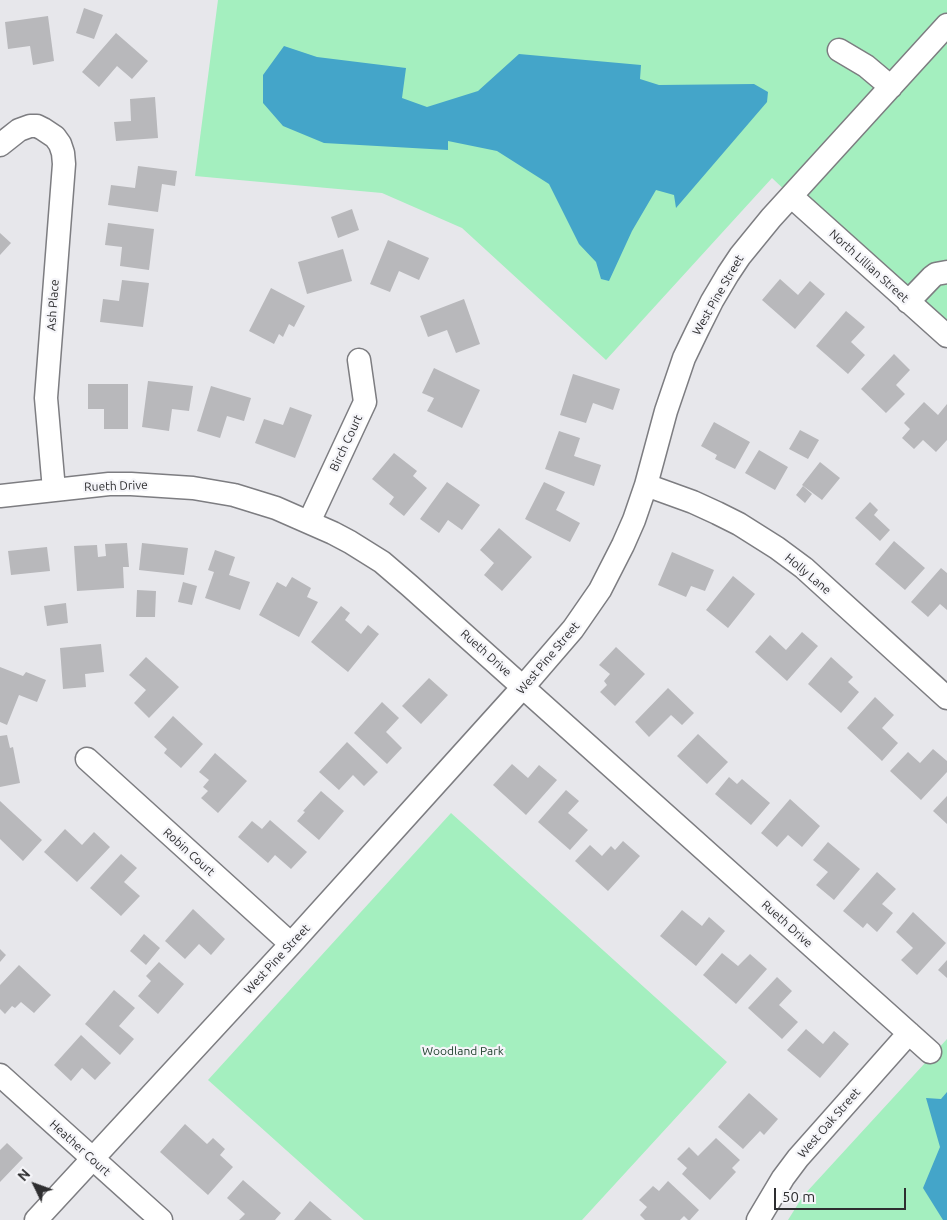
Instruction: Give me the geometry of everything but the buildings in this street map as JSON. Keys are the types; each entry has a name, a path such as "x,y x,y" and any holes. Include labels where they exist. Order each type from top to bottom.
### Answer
{"street":[{"name":"West Pine Street","path":"36,1220 291,944 573,629 600,590 630,528 646,485 674,385 696,330 712,301 740,256 770,218 947,25"},
{"path":"839,50 866,66 890,87"},
{"name":"Ash Place","path":"0,145 19,130 25,127 37,126 51,133 60,144 63,153 64,164 46,398 54,490"},
{"name":"North Lillian Street","path":"791,196 947,336"},
{"path":"908,302 932,277 936,274 947,272"},
{"name":"Birch Court","path":"309,522 365,402 359,360"},
{"name":"Rueth Drive","path":"0,496 130,484 193,488 234,495 276,508 342,538 382,562 410,586 930,1052"},
{"name":"Holly Lane","path":"646,485 717,513 739,524 777,548 804,568 947,698"},
{"name":"Robin Court","path":"87,759 291,944"},
{"name":"West Oak Street","path":"758,1220 783,1178 798,1158 909,1033"},
{"name":"Heather Court","path":"0,1075 161,1220"}],"green space":[{"path":"218,0 947,0 947,336 772,178 606,360 462,228 382,193 195,176"},
{"name":"Woodland Park","path":"451,813 727,1062 582,1220 364,1220 208,1080"},
{"path":"947,1039 947,1220 788,1220 803,1196"}],"water":[{"path":"284,46 317,57 406,68 402,98 427,107 478,91 519,54 641,65 640,79 659,85 754,84 768,92 767,102 676,208 674,195 656,190 632,231 609,281 601,279 596,262 579,244 549,184 497,151 448,141 448,150 324,143 283,126 263,103 263,75"},
{"path":"947,1092 947,1220 943,1220 923,1188 940,1147 926,1098 941,1099"}]}
